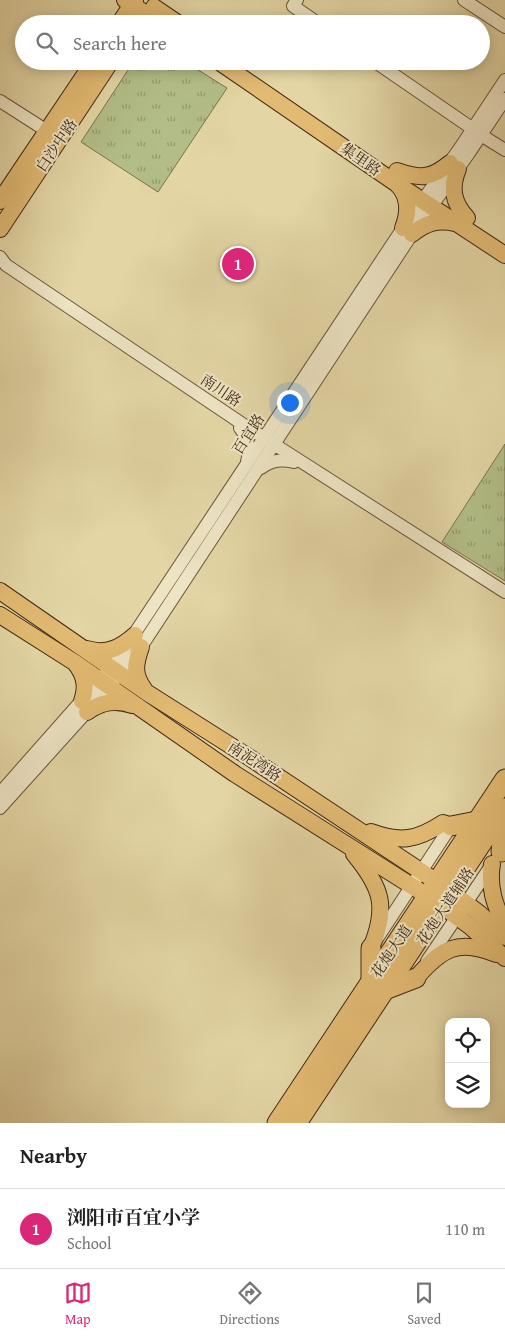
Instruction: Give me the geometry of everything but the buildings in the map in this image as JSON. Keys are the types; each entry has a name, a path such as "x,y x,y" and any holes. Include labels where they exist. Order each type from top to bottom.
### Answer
{"highway":[{"name":"花炮大道","path":"297,1123 433,892 505,779"},
{"name":"花炮大道","path":"433,892 505,810"},
{"path":"496,858 505,810"},
{"path":"451,826 477,821"},
{"path":"371,948 378,986 416,978"},
{"name":"花炮大道","path":"277,1123 378,986"}],"main road":[{"path":"113,0 117,15"},
{"path":"130,15 142,5 158,15"},
{"name":"白沙中路","path":"0,201 88,70"},
{"name":"白沙中路","path":"0,229 105,70"},
{"name":"集里路","path":"232,70 462,220 505,255"},
{"name":"集里路","path":"248,70 397,177"},
{"path":"454,166 454,196 461,211 462,220 432,222 407,231 408,205 397,177 408,175 430,176 454,166"},
{"name":"集里路","path":"462,220 505,242"},
{"name":"南泥湾路","path":"0,591 149,694 421,871 433,892 457,917 472,927 505,959"},
{"name":"南泥湾路","path":"0,615 74,662 236,774 343,842 433,892 466,903 505,937"},
{"path":"82,646 98,651 112,650 138,641 135,673 149,694"},
{"path":"74,662 85,682 84,706 112,702 129,704 140,708"},
{"path":"351,824 374,834 399,839 412,839 424,835 443,823 451,826"},
{"path":"343,842 368,870 374,880 382,905 379,929 371,948"},
{"path":"496,858 490,875 493,898 505,926"},
{"path":"416,978 438,956 454,948 477,948 489,951 505,959"}],"street":[{"path":"297,0 293,6 306,15"},
{"path":"464,0 487,15"},
{"path":"490,17 505,27"},
{"path":"387,70 505,150"},
{"name":"百宜路","path":"477,132 505,80"},
{"name":"百宜路","path":"0,793 105,684 138,641 407,231 477,132 505,98"},
{"path":"0,101 47,131"},
{"name":"南川路","path":"0,257 6,266 242,426"},
{"name":"南川路","path":"0,269 505,599"},
{"path":"282,422 285,441 294,460 275,460 251,469 249,447 242,426 263,427 282,422"},
{"name":"南川路","path":"294,460 505,592"},
{"name":"百宜路","path":"0,808 84,706"},
{"path":"421,871 451,826"},
{"name":"花炮大道辅路","path":"416,978 496,858"},
{"path":"371,948 433,892"}],"green space":[{"path":"128,70 198,70 227,88 158,192 81,142"},
{"path":"505,444 505,581 442,542"}],"place":[{"name":"浏阳市百宜小学","path":"238,264"}]}
